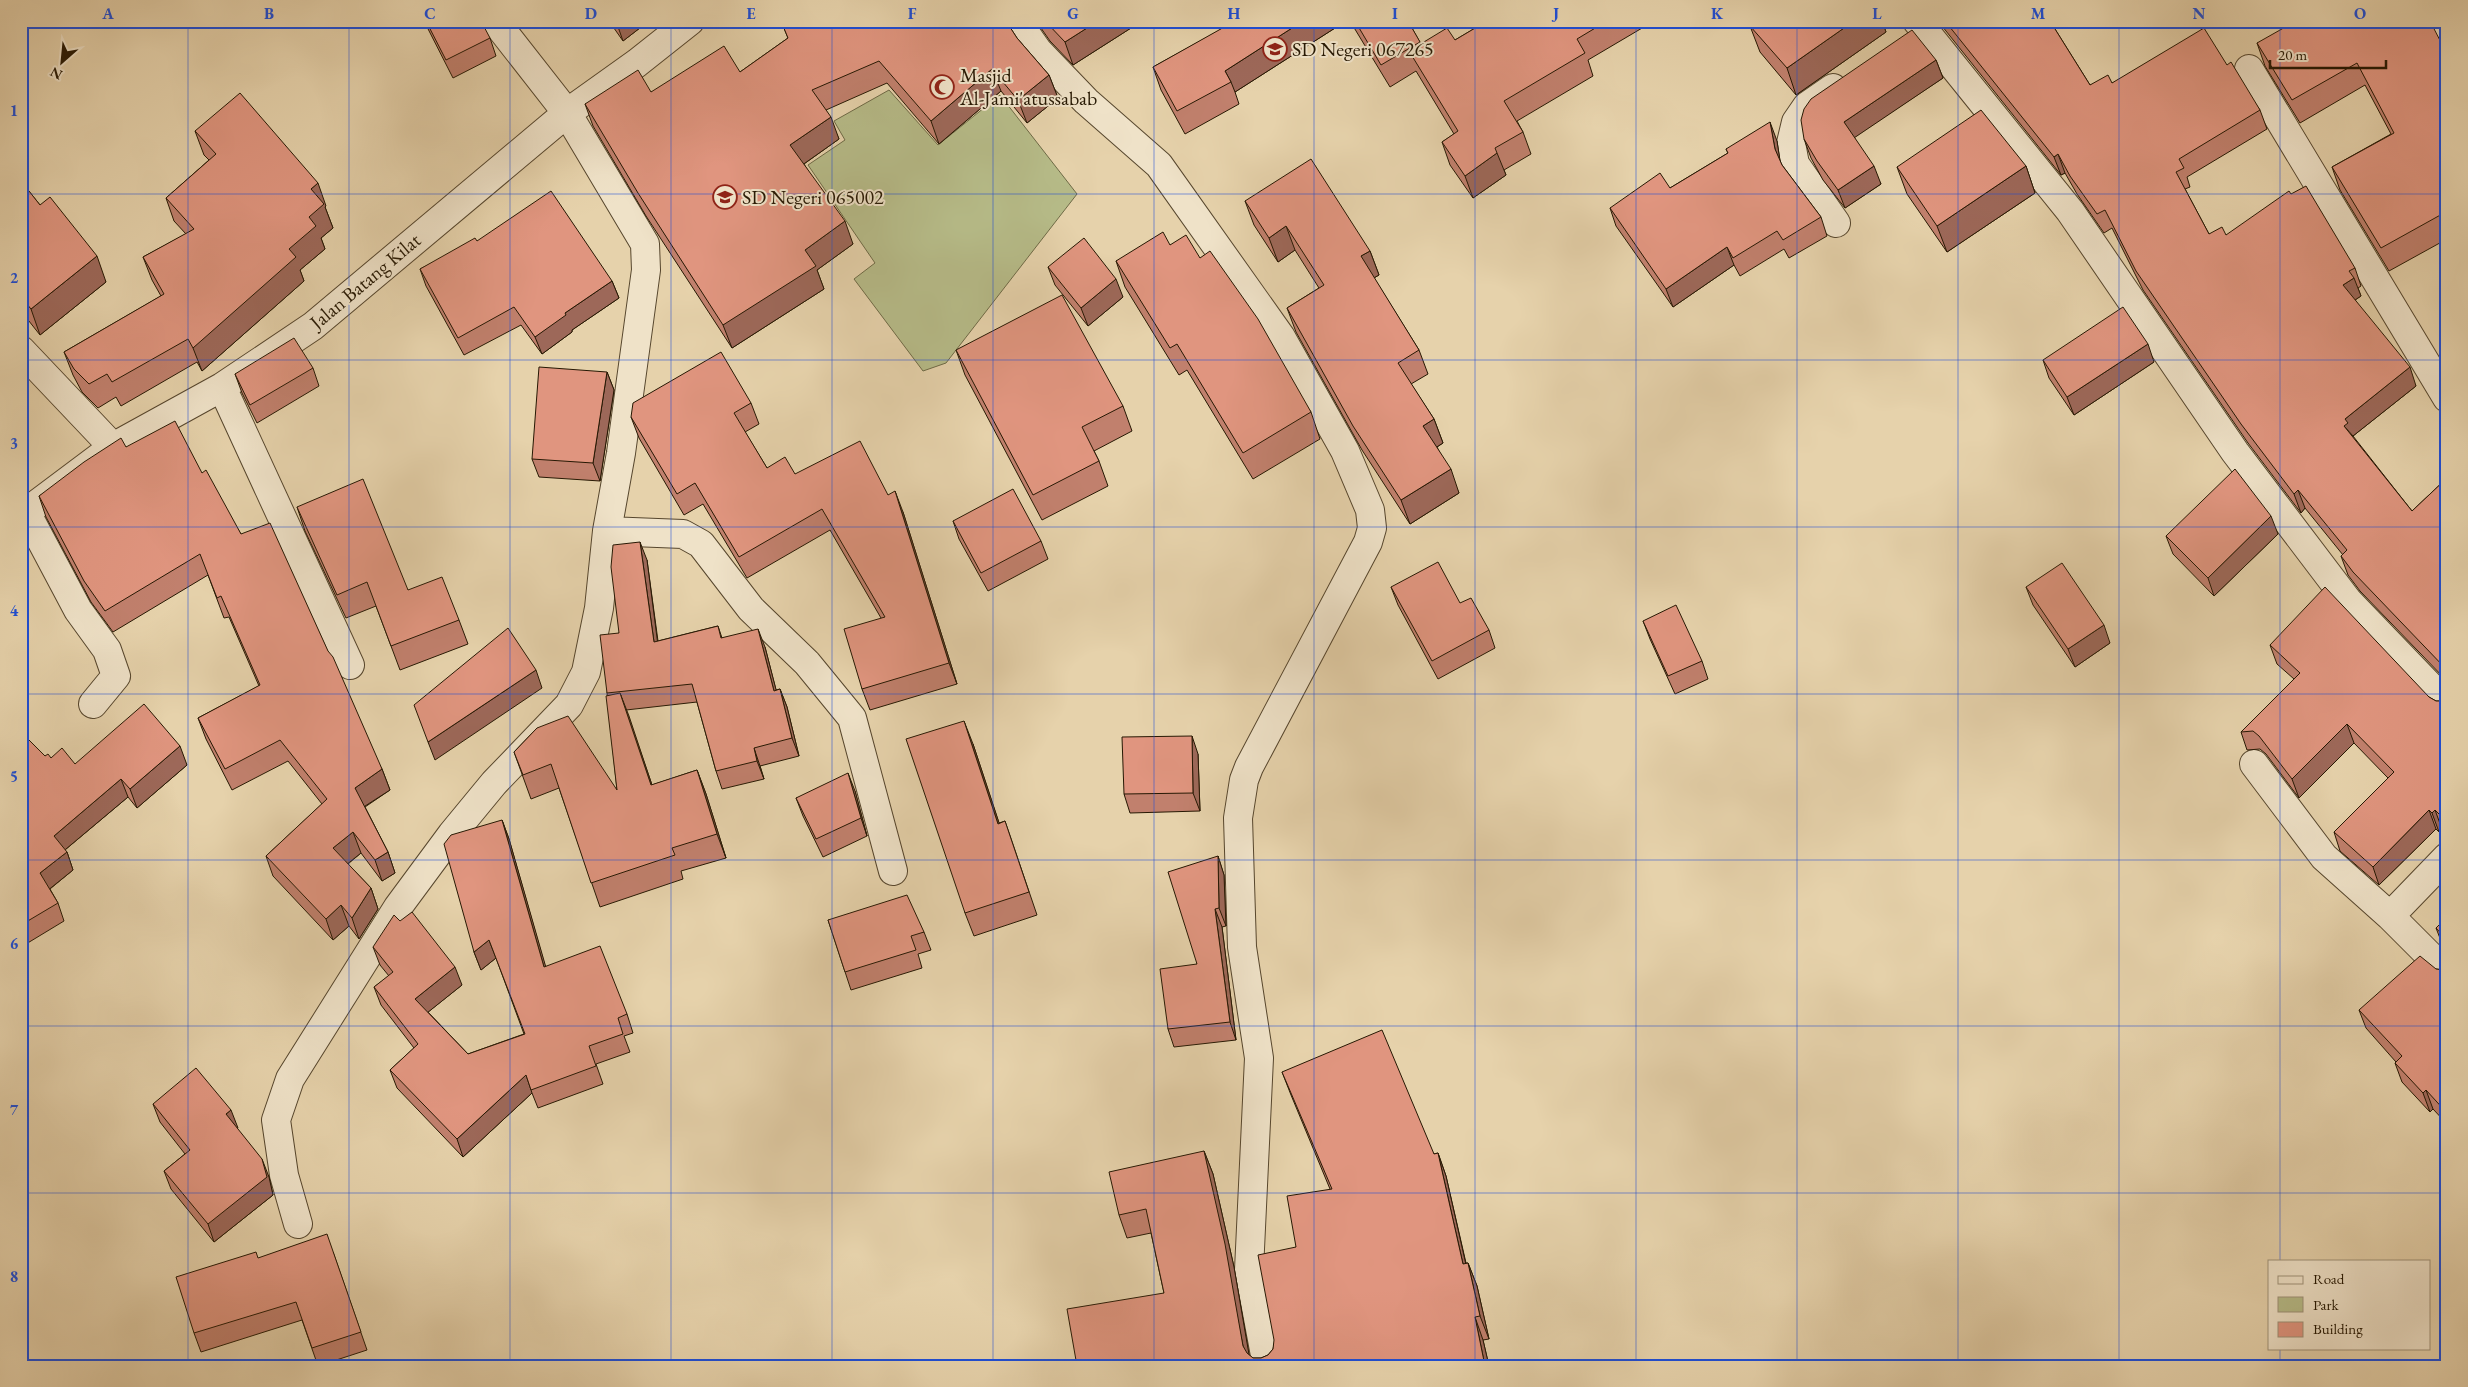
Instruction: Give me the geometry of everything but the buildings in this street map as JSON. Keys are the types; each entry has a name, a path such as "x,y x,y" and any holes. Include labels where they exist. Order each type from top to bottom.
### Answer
{"street":[{"path":"298,1224 284,1175 276,1120 290,1079 398,907 494,783 569,705 586,672 599,608 607,532 621,453 646,270 645,244 567,113 495,21"},
{"name":"Jalan Batang Kilat","path":"24,514 113,447 222,387 313,326 567,113 690,21"},
{"path":"1017,21 1038,51 1086,101 1159,165 1281,337 1345,451 1370,510 1372,528 1368,542 1249,767 1244,780 1239,807 1242,947 1259,1058 1249,1270 1267,1366"},
{"path":"2442,21 2447,30"},
{"path":"1914,29 2070,211 2235,452 2348,601 2447,704"},
{"path":"2249,68 2447,398"},
{"path":"1836,223 1795,164 1791,143 1796,122 1807,106 1856,72"},
{"path":"21,350 113,447"},
{"path":"222,387 350,665"},
{"path":"24,514 78,610 106,650 110,659 116,676 93,704"},
{"path":"607,532 683,534 693,538 701,544 719,565 752,609 807,663 852,718 893,871"},
{"path":"2254,764 2324,857 2390,916 2447,973"},
{"path":"2390,916 2447,857"}],"green space":[{"path":"889,90 938,145 1000,95 1077,194 946,363 923,371 854,279 875,263 808,165 845,140 834,121"}],"place":[{"name":"SD Negeri 067265","path":"1275,49"},
{"name":"Masjid Al-Jami'atussabab","path":"942,87"},
{"name":"SD Negeri 065002","path":"725,197"}]}
